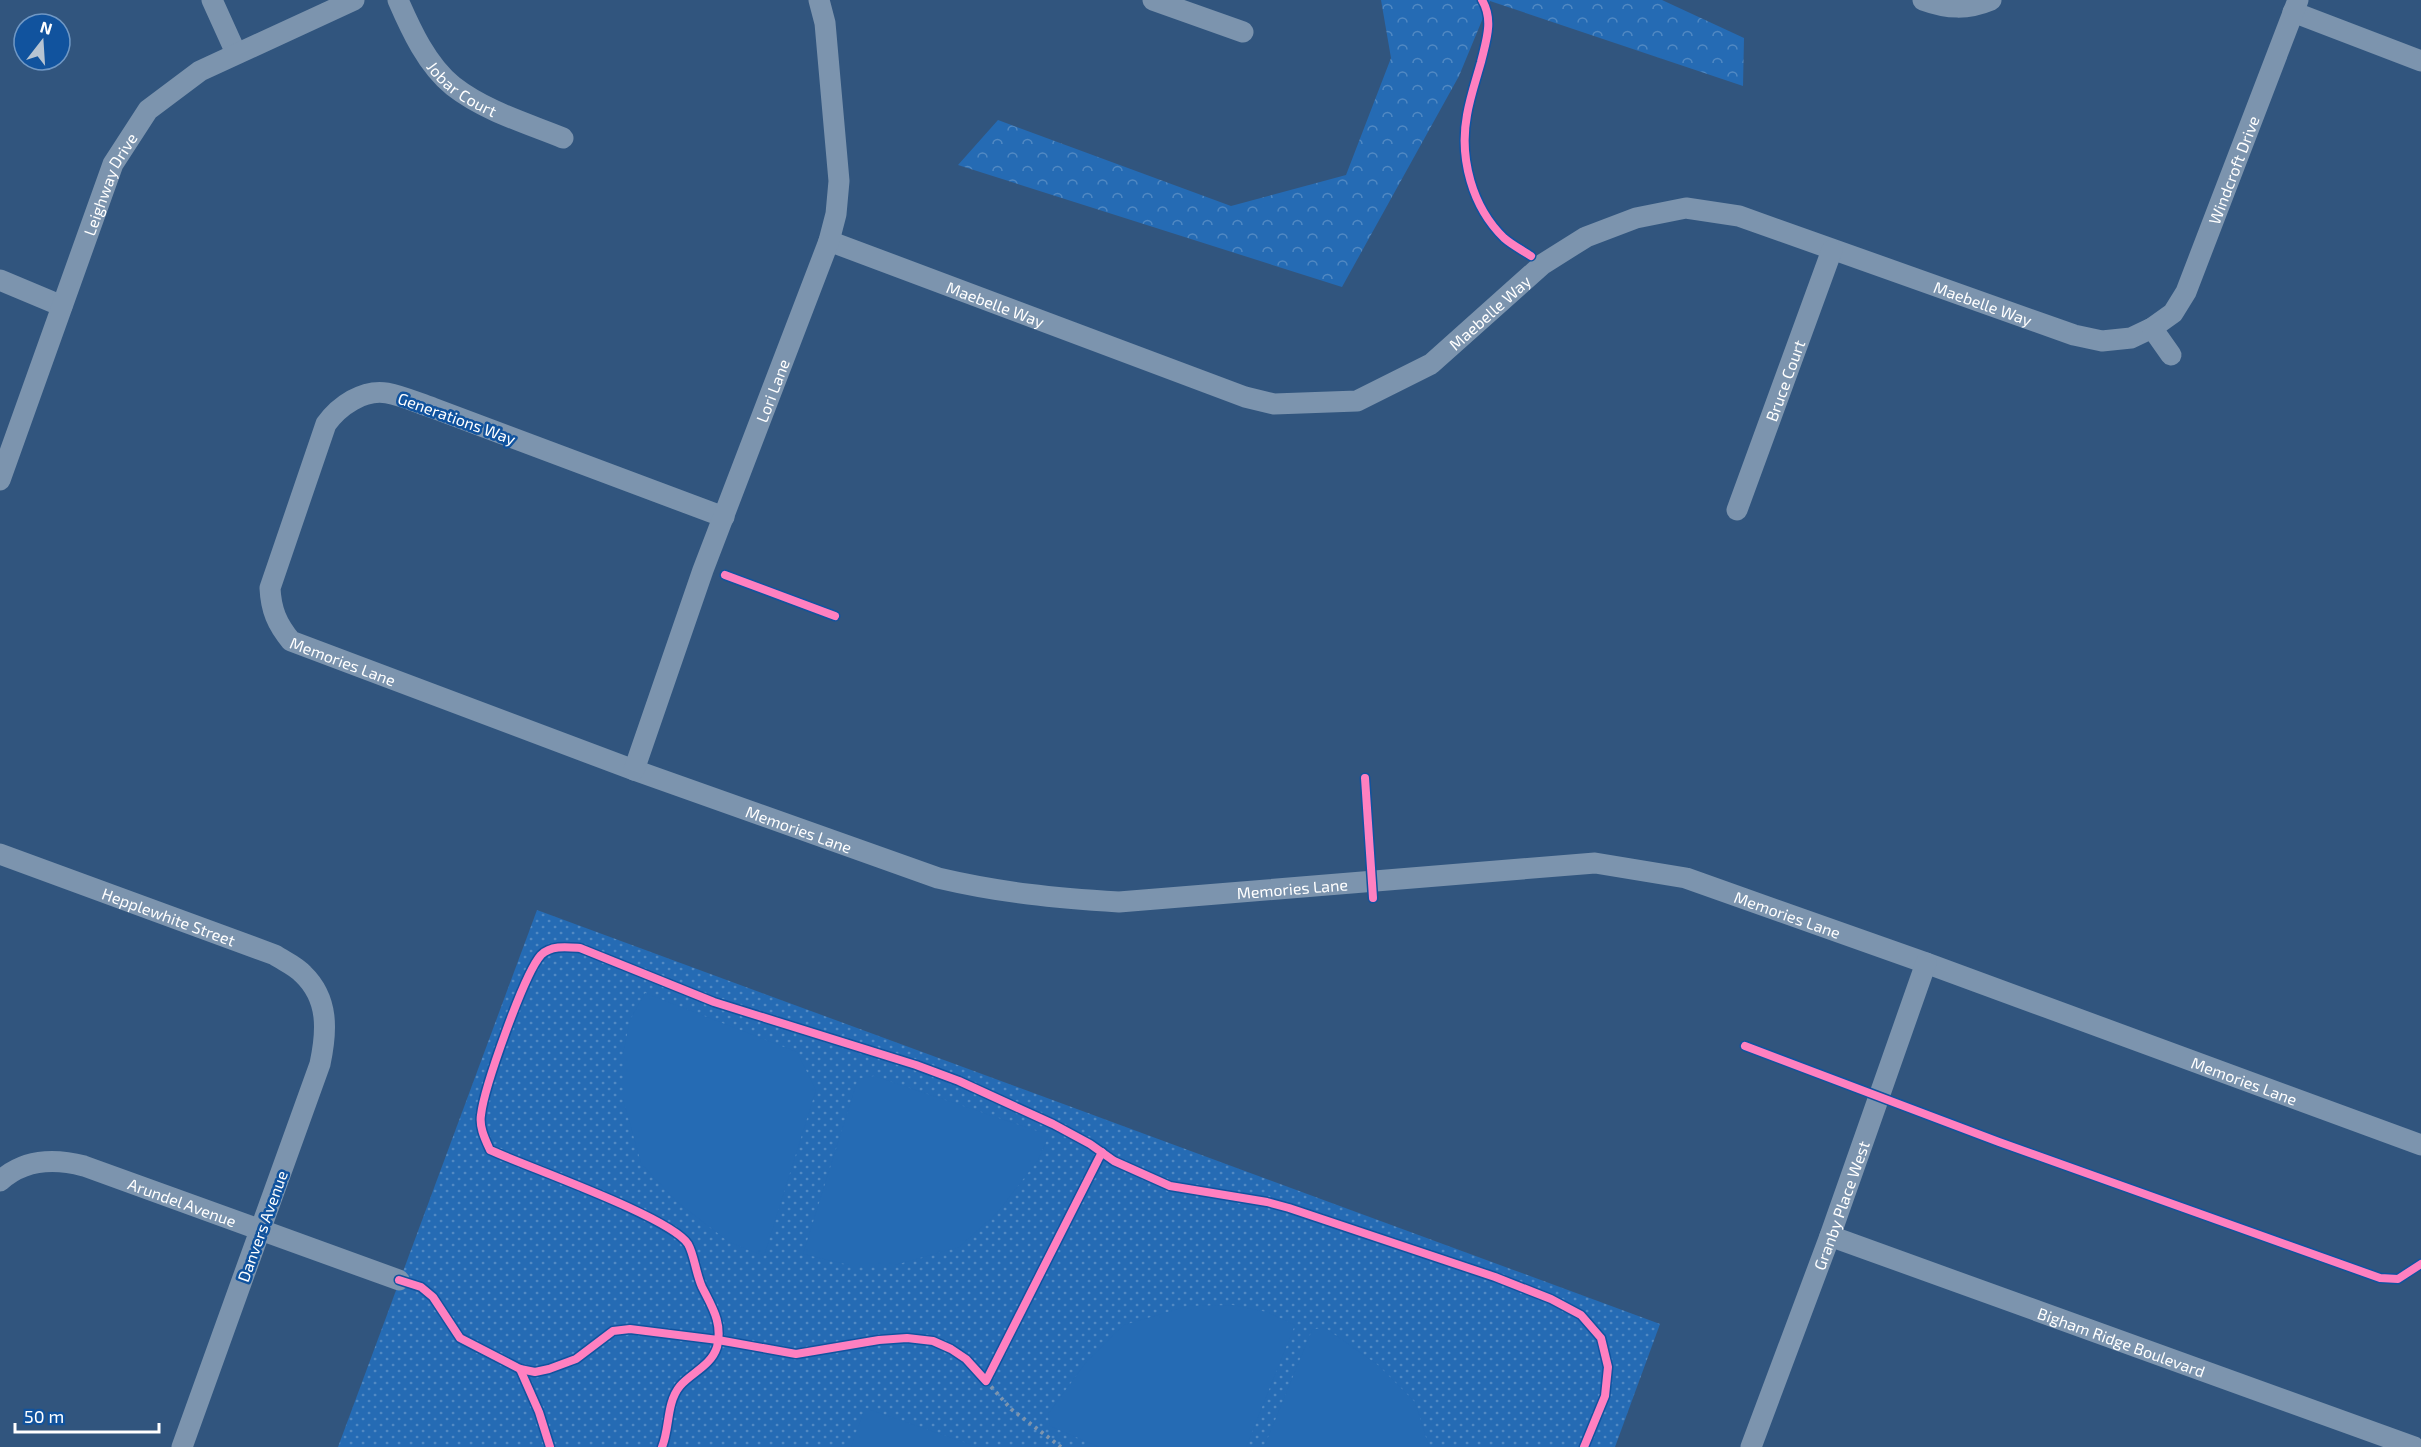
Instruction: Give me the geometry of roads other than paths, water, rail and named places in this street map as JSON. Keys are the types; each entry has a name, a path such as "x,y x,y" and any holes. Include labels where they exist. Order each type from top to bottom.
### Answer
{"street":[{"path":"212,0 236,53"},
{"name":"Leighway Drive","path":"0,480 113,164 148,110 200,71 354,0"},
{"name":"Jobar Court","path":"398,0 432,63 453,85 477,102 563,138"},
{"name":"Lori Lane","path":"634,770 703,570 829,241 836,214 839,181 825,23 819,0"},
{"path":"1153,0 1243,32"},
{"path":"1923,0 1958,9 1990,0"},
{"path":"2296,6 2421,61"},
{"name":"Windcroft Drive","path":"2152,328 2174,313 2186,292 2296,6"},
{"name":"Maebelle Way","path":"829,241 1245,397 1274,404 1357,401 1431,364 1543,264 1587,237 1636,218 1686,208 1739,216 2074,335 2102,341 2131,338 2152,328"},
{"name":"Bruce Court","path":"1737,510 1832,250"},
{"path":"0,280 62,306"},
{"path":"2152,328 2171,355"},
{"name":"Generations Way","path":"277,623 271,605 270,588 326,424 336,411 365,394 386,392 433,408 724,517"},
{"name":"Memories Lane","path":"277,623 291,641 634,770 938,878 990,891 1043,898 1119,902 1595,863 1686,878 1926,963 2421,1145"},
{"name":"Hepplewhite Street","path":"0,854 275,955 303,974 322,1002"},
{"name":"Granby Place West","path":"1751,1447 1830,1236 1926,963"},
{"name":"Danvers Avenue","path":"182,1447 321,1064 326,1033 322,1002"},
{"name":"Arundel Avenue","path":"0,1181 24,1166 44,1161 63,1161 84,1166 399,1280"},
{"name":"Bigham Ridge Boulevard","path":"1830,1236 2414,1447"}]}
